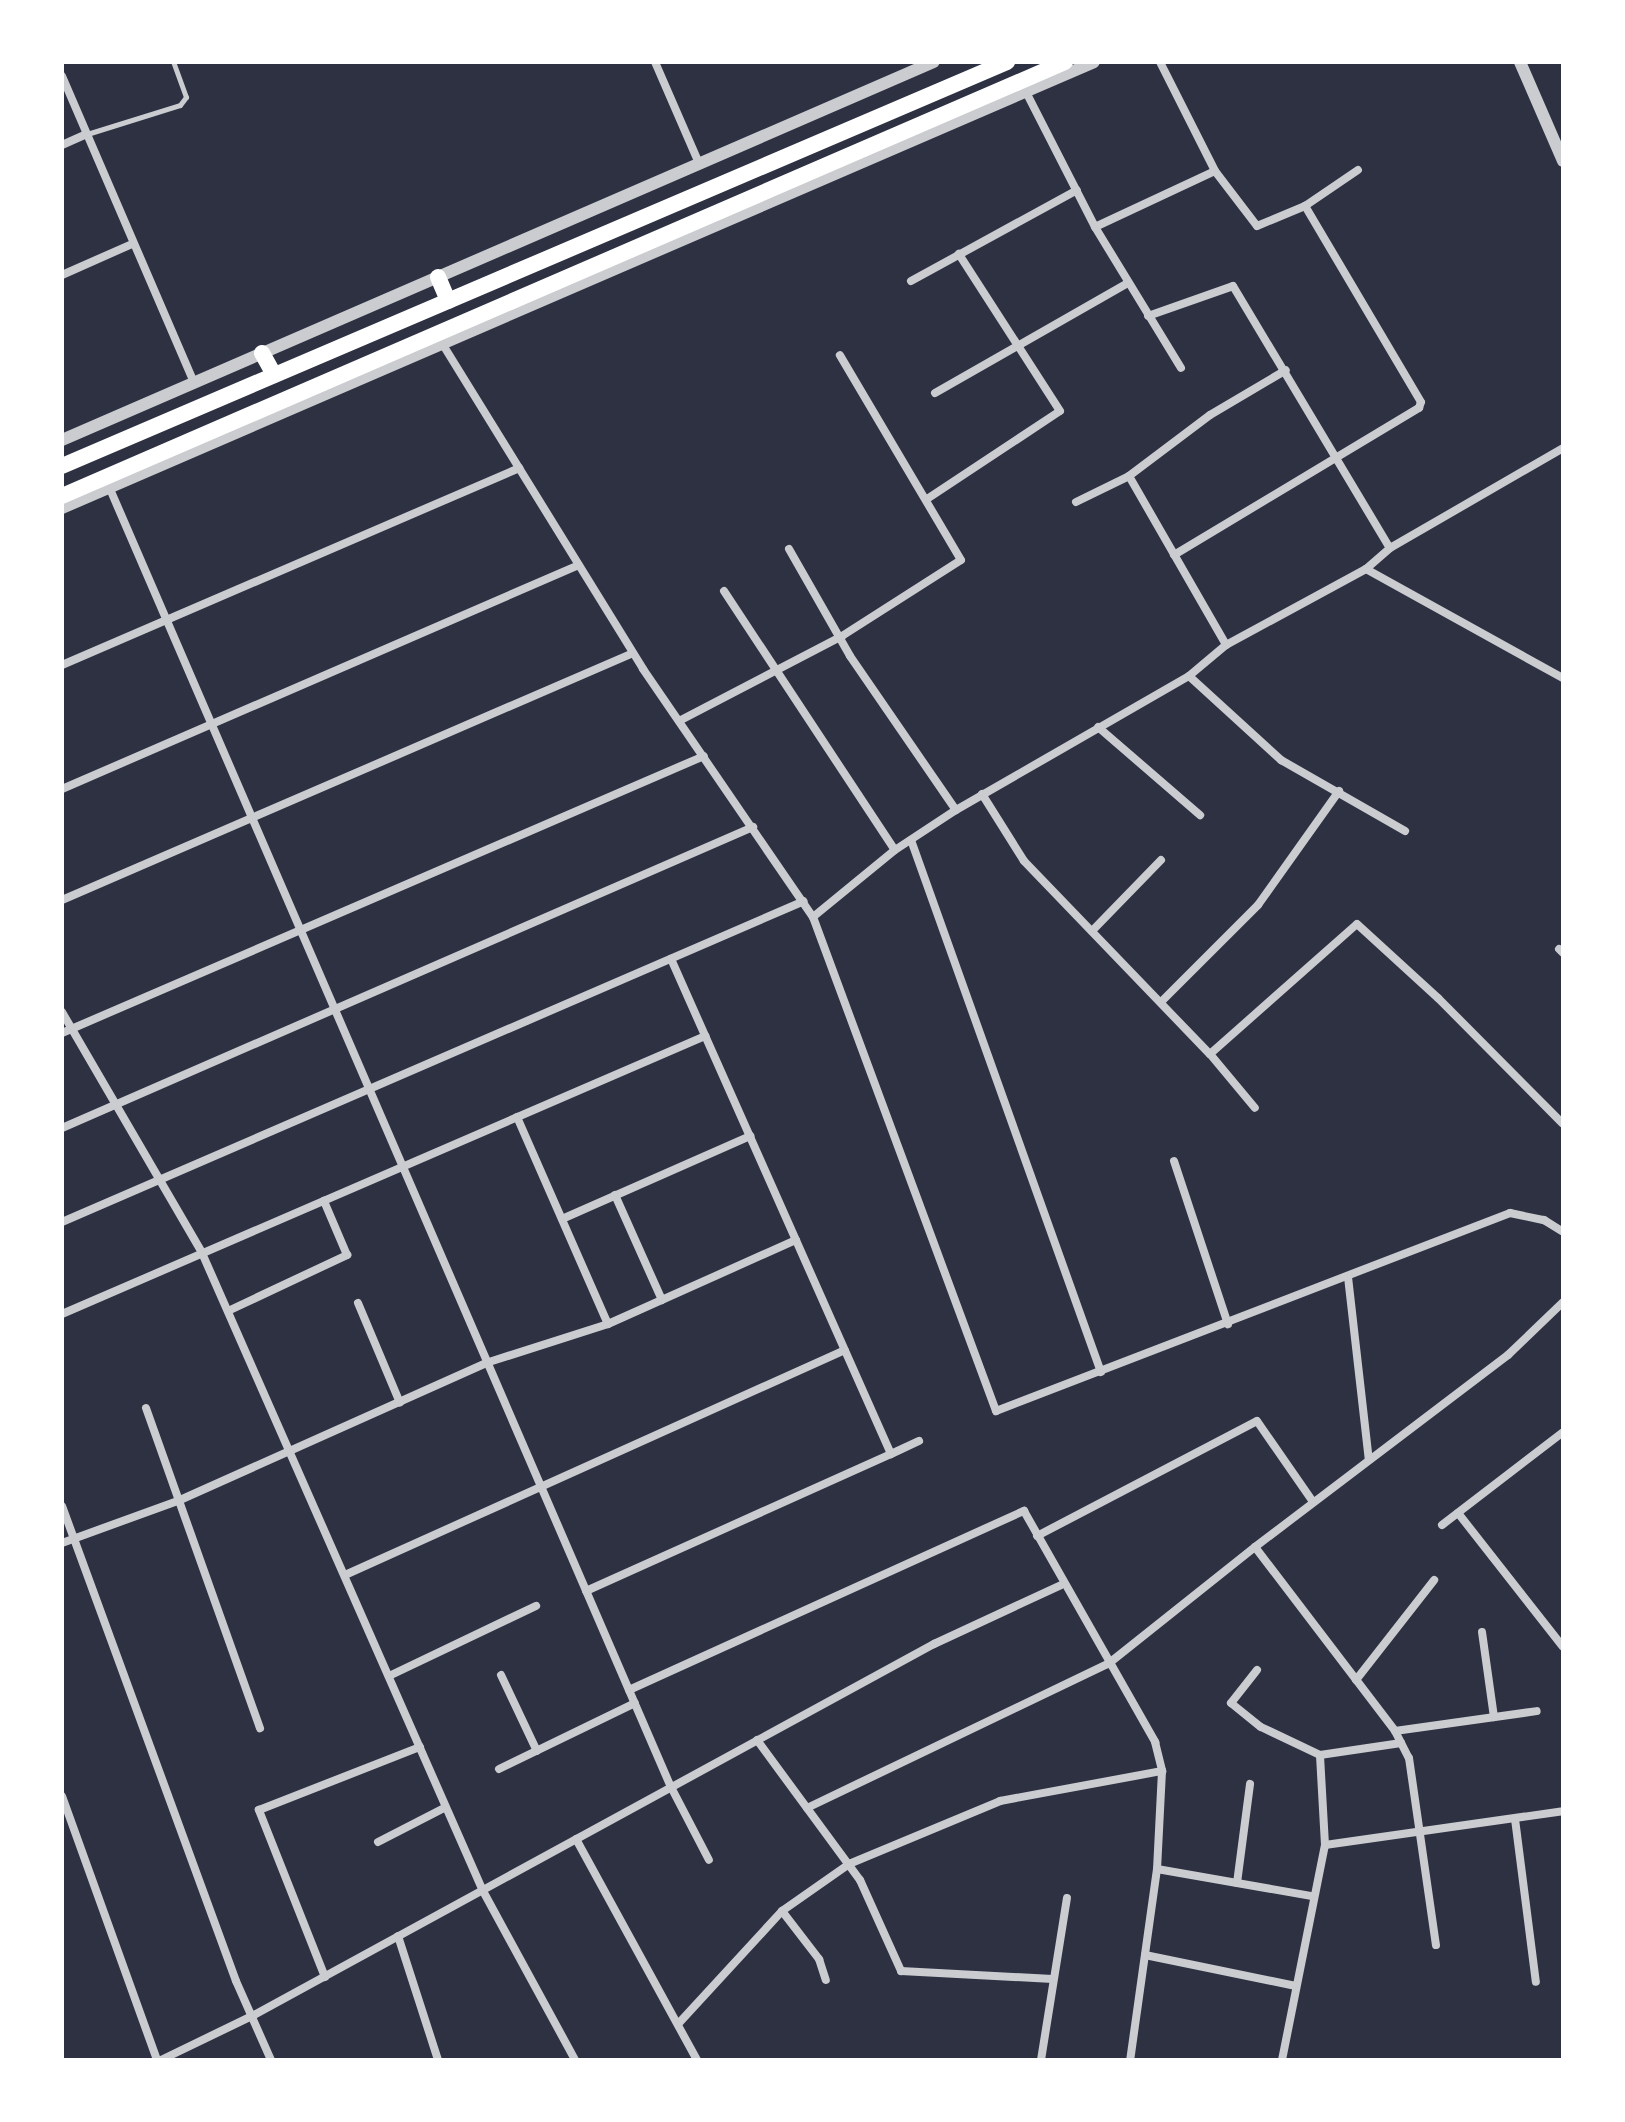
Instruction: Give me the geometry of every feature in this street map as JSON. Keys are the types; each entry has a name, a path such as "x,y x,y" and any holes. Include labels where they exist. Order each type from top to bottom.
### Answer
{"main road":[{"path":"62,466 1007,62"},
{"path":"62,496 439,338 1065,62"},
{"path":"438,277 448,301"},
{"path":"262,353 274,375"}],"street":[{"path":"655,62 698,161"},
{"path":"62,440 698,161 934,62"},
{"path":"62,508 110,489 439,338 1094,62"},
{"path":"1160,62 1215,171 1257,226 1305,206 1358,170"},
{"path":"1520,62 1563,161"},
{"path":"62,76 194,383"},
{"path":"1024,89 1095,227 1181,368"},
{"path":"62,145 87,134"},
{"path":"1095,227 1215,171"},
{"path":"911,281 1077,190"},
{"path":"1174,555 1419,408 1421,402 1305,206"},
{"path":"62,275 132,244"},
{"path":"927,499 1060,416 1020,346 959,254"},
{"path":"935,393 1128,283"},
{"path":"1148,316 1233,286 1338,456 1390,548"},
{"path":"439,338 633,653 813,917 996,1411 1510,1213 1544,1220 1563,1232"},
{"path":"679,721 842,636 961,560 840,355"},
{"path":"1076,502 1129,476 1210,415 1286,370"},
{"path":"813,917 895,850 956,810 1189,676 1226,645 1366,569 1390,548 1563,448"},
{"path":"62,665 166,617 519,468"},
{"path":"1129,476 1226,645"},
{"path":"110,489 671,1787 709,1860"},
{"path":"789,549 842,636 850,656 956,810"},
{"path":"62,789 579,565"},
{"path":"1366,569 1563,678"},
{"path":"724,591 895,850"},
{"path":"62,900 633,653"},
{"path":"1189,676 1281,760 1405,831"},
{"path":"1098,727 1200,815"},
{"path":"62,1033 704,756"},
{"path":"1162,1001 1258,905 1339,791"},
{"path":"982,794 1024,861 1162,1001 1255,1108"},
{"path":"62,1128 753,827"},
{"path":"911,840 1101,1372"},
{"path":"1092,931 1161,860"},
{"path":"62,1222 804,901"},
{"path":"1210,1054 1357,924 1438,998 1563,1124"},
{"path":"671,959 891,1454"},
{"path":"62,1012 202,1253 483,1891 575,2060"},
{"path":"62,1314 705,1036"},
{"path":"517,1117 608,1324"},
{"path":"562,1219 750,1136"},
{"path":"1174,1161 1228,1324"},
{"path":"615,1195 662,1300"},
{"path":"228,1311 347,1255 324,1201"},
{"path":"62,1543 180,1500 489,1362 608,1324 796,1240"},
{"path":"1348,1277 1369,1460"},
{"path":"807,1808 1108,1664 1313,1502 1508,1355 1563,1302"},
{"path":"358,1303 400,1403"},
{"path":"345,1575 845,1350"},
{"path":"146,1408 260,1728"},
{"path":"1037,1536 1257,1421 1313,1502"},
{"path":"1442,1525 1563,1432"},
{"path":"586,1591 919,1441"},
{"path":"62,1506 236,1981 254,2015 271,2060"},
{"path":"629,1690 1016,1511 1028,1515 1061,1585 1155,1742 1162,1771 1157,1869 1130,2060"},
{"path":"1458,1513 1563,1647"},
{"path":"1255,1547 1395,1731 1409,1758 1436,1945"},
{"path":"1356,1680 1434,1580"},
{"path":"62,1796 159,2060 325,1977 934,1644 1061,1585"},
{"path":"389,1676 536,1606"},
{"path":"1482,1632 1494,1717"},
{"path":"1257,1670 1232,1699 1233,1706 1261,1727 1320,1755 1401,1743"},
{"path":"501,1675 537,1751"},
{"path":"499,1769 635,1703"},
{"path":"1395,1731 1537,1711"},
{"path":"757,1740 849,1864 901,1971 1053,1979"},
{"path":"325,1977 259,1810 420,1747"},
{"path":"1282,2060 1311,1896 1325,1845 1320,1755"},
{"path":"679,2023 782,1911 849,1864 1000,1801 1162,1771"},
{"path":"1237,1883 1250,1784"},
{"path":"378,1842 446,1807"},
{"path":"1325,1845 1563,1811"},
{"path":"1515,1819 1536,1982"},
{"path":"576,1839 697,2060"},
{"path":"1157,1869 1311,1896"},
{"path":"1041,2060 1067,1898"},
{"path":"782,1911 819,1959 826,1980"},
{"path":"398,1936 438,2060"},
{"path":"1145,1955 1296,1986"}],"lane":[{"path":"87,134 180,105 186,97 173,62"}]}
